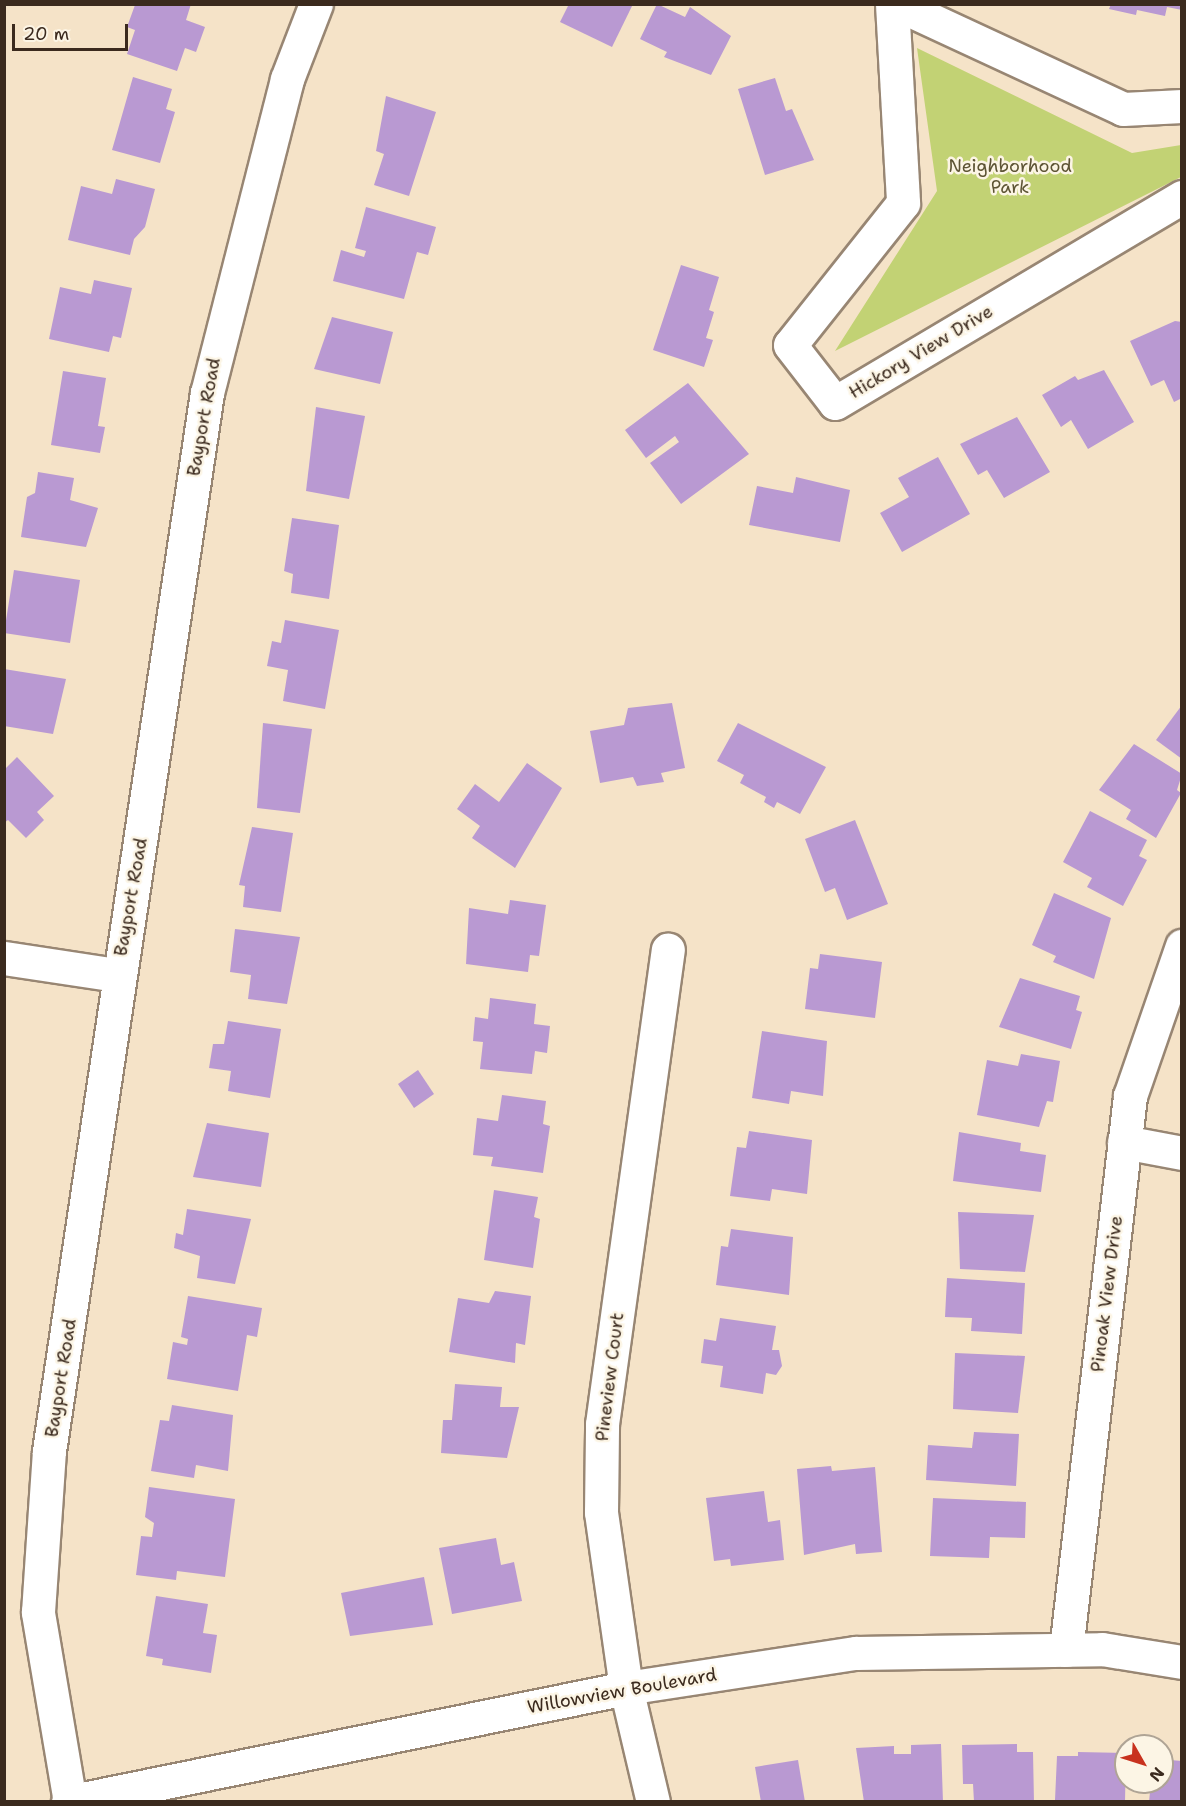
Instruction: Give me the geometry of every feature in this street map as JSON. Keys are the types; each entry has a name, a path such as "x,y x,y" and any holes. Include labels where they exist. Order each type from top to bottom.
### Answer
{"street":[{"name":"Bayport Road","path":"69,1801 38,1612 42,1512 117,975 134,899 207,393 286,79 316,4"},
{"name":"Hickory View Drive","path":"1182,105 1122,109 894,4 903,203 790,345 835,403 1182,198"},
{"name":"Pinoak View Drive","path":"1066,1650 1124,1142 1143,1045 1182,946"},
{"name":"Pineview Court","path":"653,1802 626,1688 601,1512 602,1424 668,950"},
{"path":"4,958 117,975"},
{"path":"1124,1142 1182,1153"},
{"name":"Willowview Boulevard","path":"69,1801 626,1688 856,1653 1102,1649 1182,1662"}],"green space":[{"name":"Neighborhood Park","path":"917,48 1132,153 1181,145 1181,177 835,351 937,191"}],"building":[{"path":"191,4 186,20 205,27 196,52 185,48 177,71 127,54 135,30 127,27 135,5"},
{"path":"569,4 633,4 612,47 560,22"},
{"path":"657,4 685,17 690,7 731,36 711,75 664,57 667,52 640,39"},
{"path":"1111,4 1182,4 1182,10 1167,7 1165,16 1137,10 1136,15 1109,9"},
{"path":"133,77 172,89 166,109 175,112 160,163 112,150"},
{"path":"775,78 786,111 792,109 814,160 765,175 738,89"},
{"path":"386,96 436,112 409,196 374,185 384,154 376,151"},
{"path":"116,179 155,189 145,227 134,239 130,255 68,240 81,186 112,194"},
{"path":"366,207 436,227 428,255 417,252 404,299 333,281 341,250 364,257 366,251 355,248"},
{"path":"681,265 719,277 709,310 714,312 706,338 713,340 704,367 653,350"},
{"path":"94,280 132,288 121,338 113,336 109,352 49,339 60,287 91,294"},
{"path":"332,317 393,332 380,384 314,369"},
{"path":"1175,321 1182,322 1182,398 1174,402 1164,380 1151,386 1130,341"},
{"path":"1104,370 1134,422 1088,449 1071,420 1061,427 1042,395 1075,376 1078,380"},
{"path":"63,371 106,378 98,426 105,427 100,453 51,445"},
{"path":"688,383 749,454 681,504 650,463 679,442 675,436 646,458 625,430"},
{"path":"316,407 365,416 349,499 306,491"},
{"path":"1017,417 1050,472 1004,498 987,470 978,475 960,444"},
{"path":"938,457 970,514 902,552 880,513 909,497 898,478"},
{"path":"38,472 74,478 70,500 98,508 86,547 21,537 27,497 35,493"},
{"path":"796,477 850,490 840,542 749,525 757,486 793,493"},
{"path":"292,518 339,525 329,599 291,593 293,574 284,571"},
{"path":"14,570 80,580 70,643 4,633"},
{"path":"285,620 339,630 325,709 283,701 288,670 267,666 272,641 281,643"},
{"path":"4,669 66,679 53,734 4,726"},
{"path":"672,703 685,768 661,773 664,782 637,786 633,777 600,783 590,731 624,725 628,708"},
{"path":"1182,705 1182,759 1156,740"},
{"path":"263,723 312,729 300,813 257,808"},
{"path":"738,723 826,767 800,814 777,802 774,808 764,802 766,797 740,783 744,775 717,761"},
{"path":"1134,744 1182,774 1177,790 1181,793 1156,838 1126,819 1131,810 1099,790"},
{"path":"17,757 54,796 37,812 44,820 26,838 8,820 4,823 4,770"},
{"path":"527,763 562,788 515,868 472,838 480,826 457,809 475,784 499,802"},
{"path":"1090,811 1147,840 1139,856 1147,860 1123,906 1087,887 1092,878 1063,862"},
{"path":"855,820 888,904 847,920 835,888 825,892 805,839"},
{"path":"252,827 293,833 281,912 243,907 245,886 239,885"},
{"path":"1054,893 1111,918 1094,979 1053,962 1056,956 1032,945"},
{"path":"510,900 546,905 539,956 530,955 528,972 466,964 469,908 508,914"},
{"path":"235,929 300,937 287,1004 248,999 251,975 230,972"},
{"path":"820,954 882,962 875,1018 805,1009 810,968 818,969"},
{"path":"1020,978 1080,996 1076,1010 1082,1012 1071,1049 999,1027"},
{"path":"490,998 536,1004 534,1024 550,1026 547,1053 535,1051 532,1074 480,1069 483,1042 473,1041 475,1017 488,1019"},
{"path":"228,1021 281,1029 270,1098 228,1091 231,1071 209,1068 213,1044 224,1044"},
{"path":"762,1031 827,1041 823,1096 791,1091 789,1104 752,1098"},
{"path":"1021,1054 1060,1061 1053,1102 1047,1101 1039,1127 977,1115 987,1060 1018,1066"},
{"path":"418,1070 434,1094 414,1108 398,1084"},
{"path":"502,1095 546,1101 543,1124 550,1126 543,1173 491,1166 493,1157 473,1155 477,1118 498,1121"},
{"path":"207,1123 269,1133 261,1187 193,1177"},
{"path":"749,1131 812,1140 807,1194 772,1189 770,1201 730,1196 737,1147 746,1148"},
{"path":"959,1132 1021,1143 1020,1151 1046,1155 1041,1192 953,1181"},
{"path":"494,1190 538,1197 534,1217 540,1219 533,1268 484,1260"},
{"path":"187,1209 251,1219 235,1284 197,1278 200,1256 174,1248 176,1233 183,1235"},
{"path":"958,1212 1034,1215 1025,1272 960,1269"},
{"path":"731,1229 793,1237 789,1295 716,1285 721,1246 728,1247"},
{"path":"947,1278 1025,1283 1022,1334 971,1331 972,1318 945,1317"},
{"path":"495,1291 531,1296 525,1345 516,1343 515,1363 449,1352 458,1298 489,1303"},
{"path":"188,1296 262,1308 257,1337 247,1335 238,1391 167,1379 173,1342 187,1345 188,1339 181,1337"},
{"path":"720,1318 776,1326 772,1350 779,1350 782,1366 776,1375 766,1373 763,1394 720,1387 723,1366 701,1363 704,1339 716,1341"},
{"path":"955,1353 1025,1356 1018,1413 953,1409"},
{"path":"455,1384 502,1387 500,1407 519,1407 507,1458 441,1453 443,1420 452,1420"},
{"path":"172,1405 233,1415 228,1471 196,1465 194,1478 151,1471 160,1420 169,1421"},
{"path":"974,1432 1019,1434 1016,1486 926,1480 928,1445 972,1448"},
{"path":"831,1466 832,1471 875,1467 882,1552 856,1554 855,1544 804,1555 797,1469"},
{"path":"149,1487 235,1499 225,1577 177,1571 176,1580 136,1575 141,1536 152,1537 154,1523 145,1517"},
{"path":"764,1491 768,1522 780,1520 784,1560 731,1566 730,1559 714,1561 706,1498"},
{"path":"933,1498 1026,1502 1025,1538 990,1537 989,1558 930,1556"},
{"path":"496,1538 501,1565 514,1562 522,1601 452,1614 439,1548"},
{"path":"424,1577 433,1625 350,1636 341,1593"},
{"path":"156,1596 208,1604 203,1633 217,1635 211,1673 162,1665 163,1659 146,1656"},
{"path":"941,1744 943,1802 864,1802 856,1748 894,1746 894,1754 911,1754 911,1745"},
{"path":"1017,1744 1017,1752 1033,1752 1034,1802 974,1802 973,1784 963,1784 962,1745"},
{"path":"1078,1752 1114,1753 1114,1794 1125,1794 1125,1802 1055,1800 1057,1756 1078,1756"},
{"path":"798,1760 805,1802 761,1802 755,1767"},
{"path":"1174,1760 1182,1761 1182,1802 1149,1802 1150,1794 1174,1794"}]}
